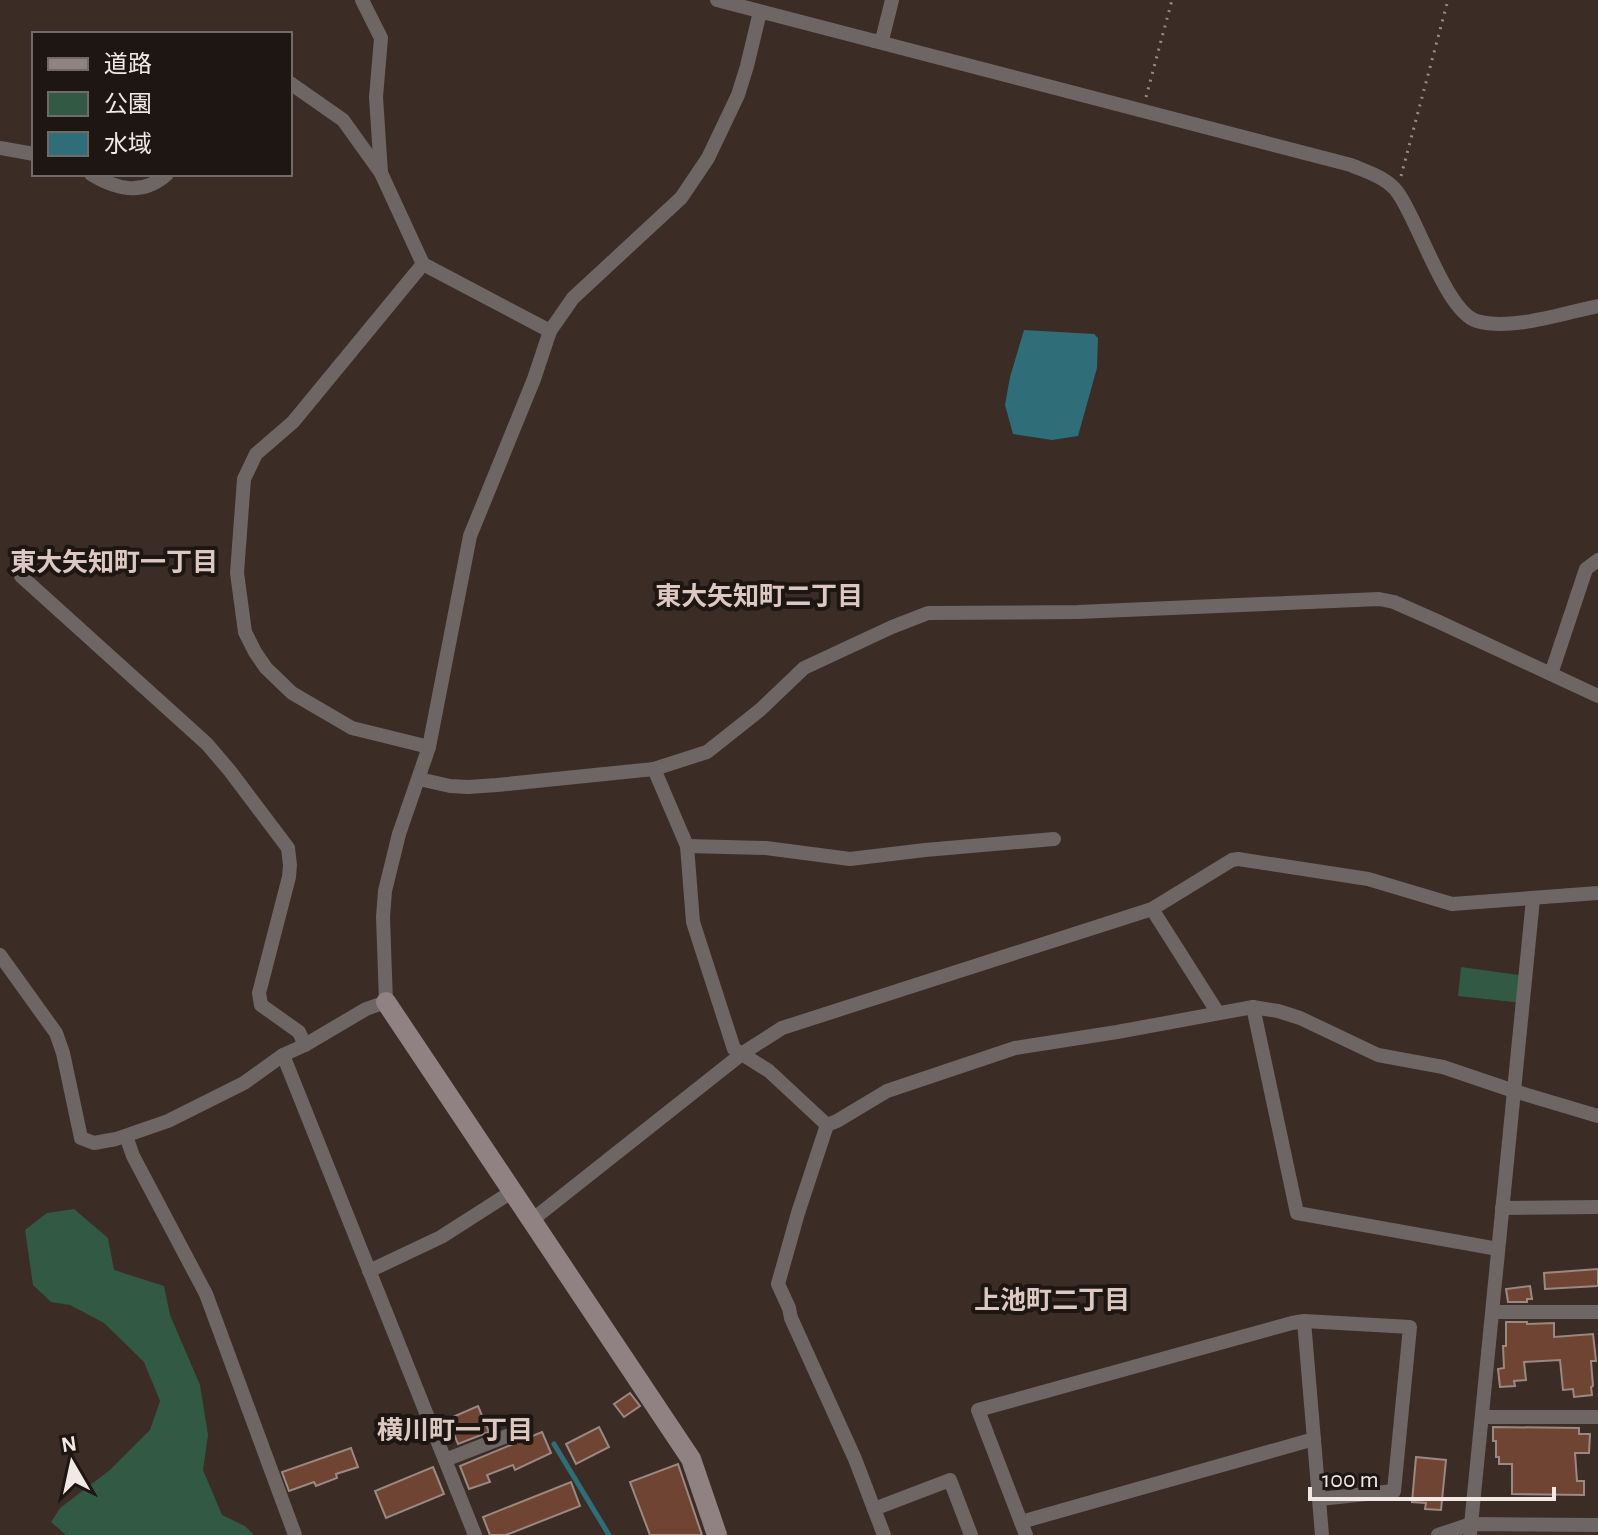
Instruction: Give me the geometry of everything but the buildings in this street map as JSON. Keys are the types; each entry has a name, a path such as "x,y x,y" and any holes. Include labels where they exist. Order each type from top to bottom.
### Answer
{"street":[{"path":"362,0 381,38 376,97 381,173"},
{"path":"717,0 1351,165 1382,178 1397,191 1459,307 1473,320 1506,324 1598,306"},
{"path":"874,41 882,40 892,0"},
{"path":"717,1535 691,1459 386,1002 383,917 385,891 399,834 429,747 470,536 534,379 550,331 573,298 681,198 708,158 742,81 759,16 764,13"},
{"path":"292,84 343,120 381,173 423,264 550,331"},
{"path":"0,148 32,154"},
{"path":"95,176 118,187 132,187 152,186 164,176"},
{"path":"423,264 293,422 256,454 244,479 237,573 245,632 266,668 292,693 352,728 429,747"},
{"path":"1551,674 1586,569 1598,560"},
{"path":"21,576 207,744 288,848 288,886 259,993 261,1005 299,1032 305,1045"},
{"path":"419,779 468,787 654,769 707,752 760,710 804,668 928,613 1078,612 1379,599 1394,602 1437,621 1598,696"},
{"path":"654,769 687,846 693,922 734,1049 769,1071 827,1125"},
{"path":"687,846 766,848 850,859 1054,839"},
{"path":"532,1220 743,1053 782,1028 1152,909 1232,860 1368,879 1452,904 1598,893"},
{"path":"1471,1530 1533,899"},
{"path":"1152,909 1218,1013"},
{"path":"0,955 56,1033 81,1138 94,1143 126,1136 190,1112 244,1083 283,1055 366,1009 386,1002"},
{"path":"1253,1007 1297,1213 1498,1249"},
{"path":"884,1535 855,1459 778,1284 827,1125 887,1091 1015,1048 1253,1007 1300,1018 1378,1055 1443,1067 1598,1116"},
{"path":"283,1055 475,1535"},
{"path":"126,1136 133,1156 206,1294 295,1535"},
{"path":"369,1271 441,1237 513,1191"},
{"path":"1502,1208 1598,1207"},
{"path":"1493,1312 1598,1312"},
{"path":"1304,1321 1322,1535"},
{"path":"1314,1439 1024,1528 978,1410 1304,1321 1410,1327 1394,1491 1320,1499"},
{"path":"1482,1417 1598,1417"},
{"path":"445,1460 525,1429"},
{"path":"874,1509 950,1480 971,1535"},
{"path":"1438,1535 1471,1530 1598,1525"}],"path":[{"path":"1141,112 1172,0"},
{"path":"1397,191 1448,0"}],"green space":[{"path":"1461,967 1526,976 1523,1003 1458,996"},
{"path":"74,1209 108,1238 114,1270 164,1286 170,1315 200,1385 208,1435 203,1470 222,1515 245,1526 254,1535 66,1535 51,1522 60,1508 110,1470 150,1430 160,1401 144,1362 104,1323 70,1305 51,1302 33,1285 25,1230 47,1213"}],"water":[{"path":"1024,330 1094,334 1098,338 1097,368 1078,436 1052,440 1013,434 1005,405"}],"waterway":[{"path":"554,1444 609,1535"}],"district":[{"name":"東大矢知町一丁目","path":"114,563"},
{"name":"東大矢知町二丁目","path":"759,597"},
{"name":"上池町二丁目","path":"1052,1301"},
{"name":"横川町一丁目","path":"455,1431"}]}
